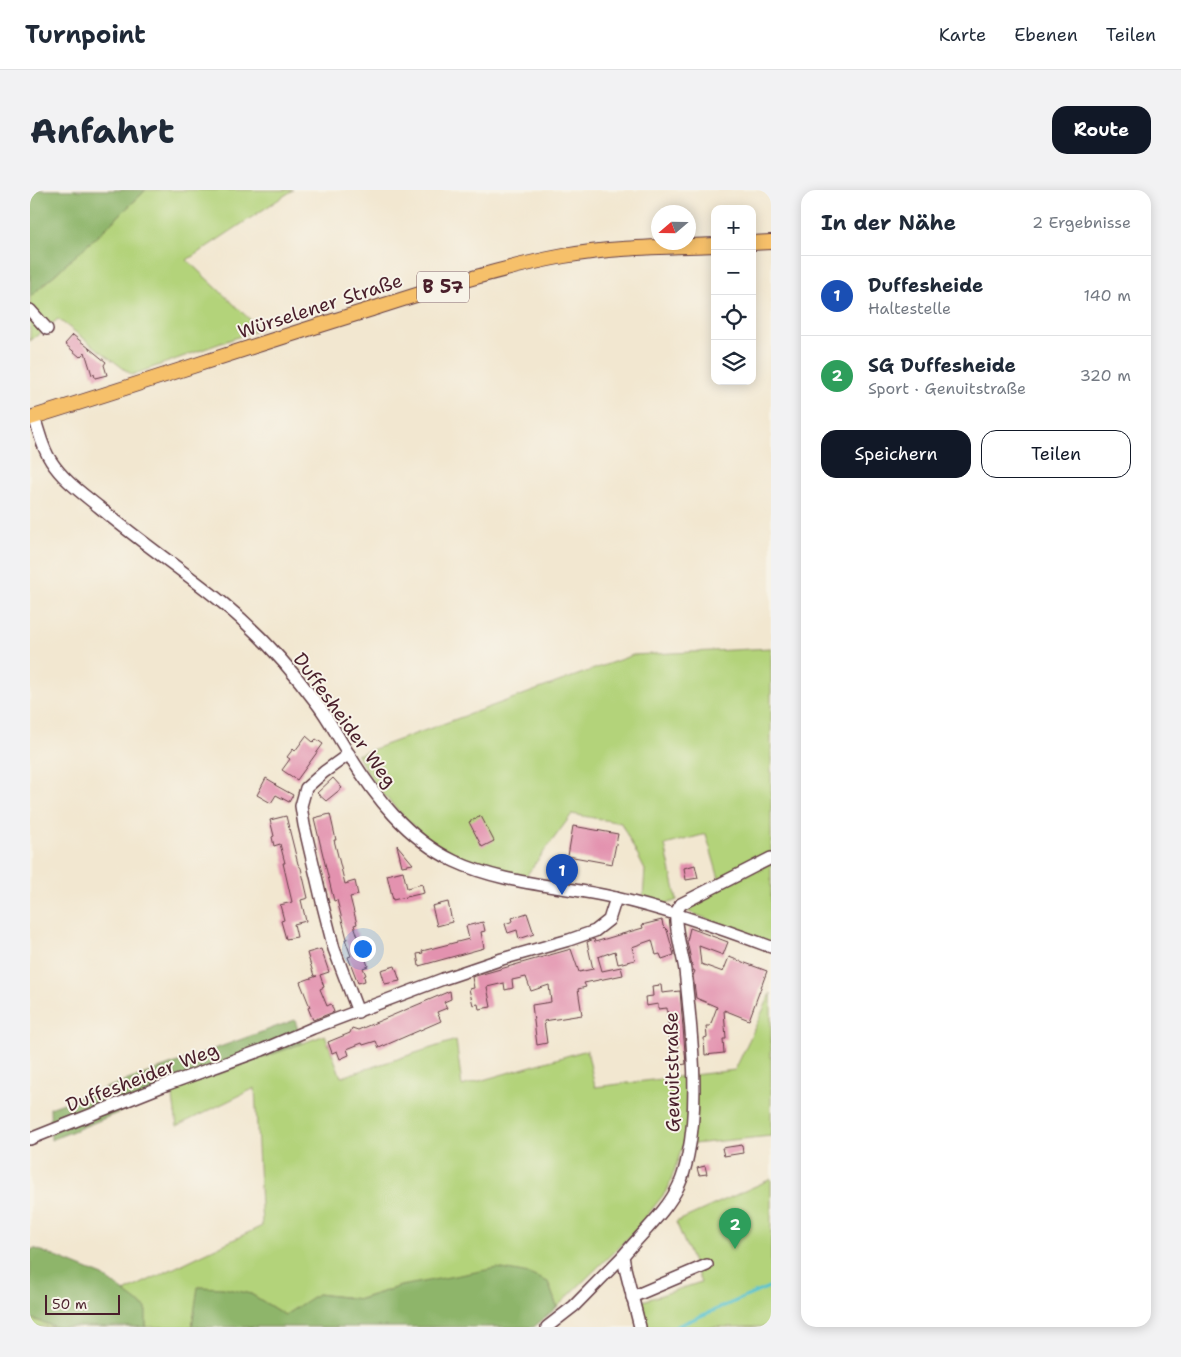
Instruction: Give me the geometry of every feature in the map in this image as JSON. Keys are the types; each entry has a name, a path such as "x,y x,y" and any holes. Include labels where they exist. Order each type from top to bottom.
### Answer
{"main road":[{"path":"756,243 771,242"},
{"name":"Würselener Straße","path":"32,417 287,335 503,269 589,252 711,244"}],"street":[{"path":"30,310 47,329"},
{"name":"Duffesheider Weg","path":"32,417 50,460 64,478 133,535 223,603 269,645 317,703 371,788 402,824 418,838 454,861 495,876 616,898 718,927 771,947"},
{"path":"348,754 306,788 301,806 327,924 334,949 358,1012"},
{"path":"676,914 681,904 771,858"},
{"name":"Duffesheider Weg","path":"30,1139 443,979 502,959 569,940 595,930 609,920 616,898"},
{"name":"Genuitstraße","path":"547,1327 574,1306 653,1222 679,1185 685,1169 690,1144 693,1110 690,1017 684,961 676,914"},
{"path":"623,1256 640,1327"},
{"path":"632,1297 707,1265"}],"green space":[{"path":"30,190 146,190 30,297"},
{"path":"146,190 293,190 187,260 260,329 132,375 58,319 30,341 30,297"},
{"path":"771,648 771,853 719,879 706,834 665,845 677,900 672,902 660,903 643,898 645,870 621,823 572,814 526,876 506,872 453,854 422,833 377,788 357,755 633,655"},
{"path":"771,863 771,943 689,912 688,904"},
{"path":"771,993 771,1136 683,1145 668,1189 633,1233 557,1307 548,1282 401,1286 360,1299 318,1294 285,1315 251,1294 199,1287 192,1327 146,1327 145,1308 124,1292 262,1226 255,1088 177,1126 172,1091 325,1035 341,1077 456,1040 462,1086 587,1050 595,1087 735,1070"},
{"path":"295,1020 302,1043 172,1091 51,1140 50,1108"},
{"path":"771,1179 771,1327 647,1327 640,1302 701,1282 676,1222"},
{"path":"34,1248 103,1276 146,1308 146,1327 56,1327 30,1318 30,1251"},
{"path":"497,1268 529,1274 548,1282 557,1307 534,1327 192,1327 198,1287 224,1288 251,1294 285,1315 317,1294 360,1299 401,1286"},
{"path":"30,1318 56,1327 30,1327"}],"building":[{"path":"73,335 106,362 104,365 107,375 95,378 94,374 92,375 85,352 80,357 65,344"},
{"path":"306,736 313,742 316,739 323,744 297,780 282,770 290,759 287,757 293,749 295,751"},
{"path":"266,778 293,795 289,802 276,795 271,803 257,795"},
{"path":"333,778 342,788 326,801 317,793"},
{"path":"330,814 336,840 334,840 345,884 355,881 358,895 350,897 357,924 354,925 368,966 363,968 366,975 364,976 365,981 358,983 348,957 351,956 345,939 347,939 337,900 334,901 314,818"},
{"path":"286,816 308,898 301,900 306,921 294,924 297,937 286,939 281,921 284,920 280,905 292,902 280,844 274,846 272,837 274,836 270,820"},
{"path":"481,816 494,841 482,847 469,822"},
{"path":"573,826 618,834 612,864 568,856"},
{"path":"397,845 413,864 402,866"},
{"path":"695,865 698,878 686,880 684,868"},
{"path":"403,871 407,888 422,884 424,893 393,900 387,875"},
{"path":"448,902 452,922 437,926 432,906"},
{"path":"527,913 534,934 519,939 517,930 508,933 505,924 513,921 512,918"},
{"path":"662,920 674,955 662,959 660,954 656,955 652,940 632,947 635,960 618,964 615,951 598,957 602,971 621,967 623,975 584,983 586,987 578,989 582,1015 544,1021 547,1043 537,1045 532,1005 551,1002 549,985 531,991 526,977 512,980 513,988 505,990 504,983 487,987 491,1007 479,1009 478,1004 473,1005 469,989 474,988 472,977 571,949 579,972 593,969 587,942 594,939 595,942 643,928 642,925"},
{"path":"483,922 485,931 481,932 484,948 419,966 417,954 469,939 466,926"},
{"path":"690,928 728,942 723,955 699,946 701,964 723,972 729,957 767,971 749,1020 724,1010 726,1039 723,1039 724,1053 705,1055 704,1038 707,1037 706,1026 710,1026 717,1007 696,998 693,976 695,971 693,970 687,941"},
{"path":"321,949 329,972 320,975 324,987 320,989 327,1006 331,1004 334,1012 313,1020 300,982 317,976 314,976 307,953"},
{"path":"395,966 400,981 385,984 381,970"},
{"path":"661,985 662,993 680,991 686,1064 680,1065 678,1044 670,1044 667,1008 658,1009 658,1004 646,1006 645,997 653,996 652,986"},
{"path":"450,991 451,999 444,1002 447,1008 437,1012 441,1021 379,1048 376,1041 363,1045 362,1043 347,1049 349,1055 340,1059 337,1051 332,1053 328,1042 350,1033 352,1028 358,1030"},
{"path":"742,1145 743,1153 724,1156 722,1148"},
{"path":"705,1166 707,1174 699,1175 697,1168"}],"waterway":[{"path":"675,1327 771,1286"}],"place":[{"name":"Duffesheide","path":"562,895"},
{"name":"SG Duffesheide","path":"735,1249"}]}
